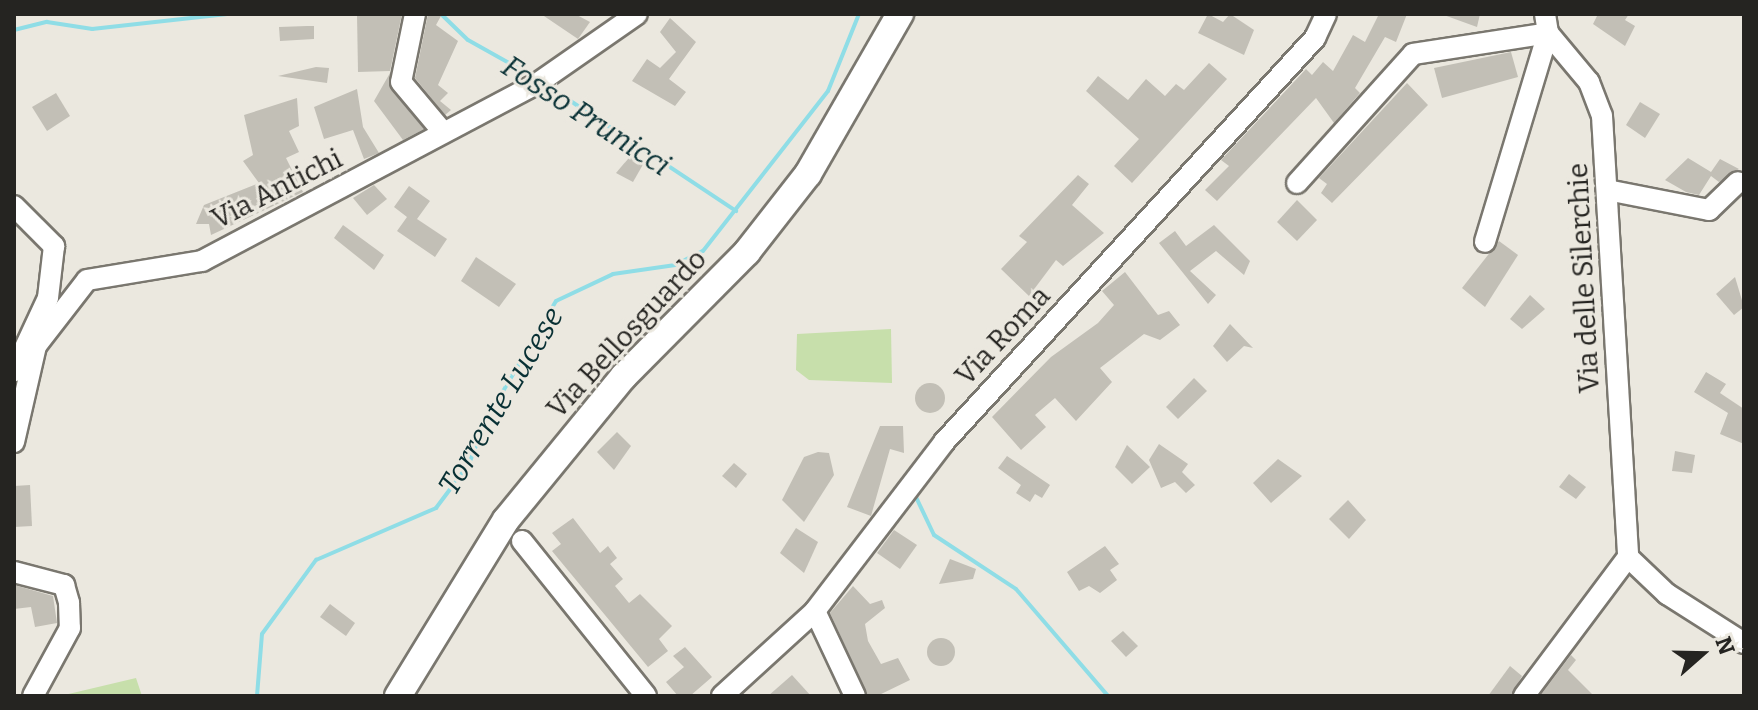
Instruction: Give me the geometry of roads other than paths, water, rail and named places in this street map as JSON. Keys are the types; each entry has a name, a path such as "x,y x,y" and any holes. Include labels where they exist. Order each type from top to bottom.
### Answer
{"main road":[{"name":"Via Bellosguardo","path":"398,696 506,520 624,376 747,252 799,186 900,14"}],"street":[{"path":"415,14 401,82 443,132"},
{"name":"Via Antichi","path":"14,442 19,401 36,346 87,280 202,261 542,81 637,14"},
{"name":"Via Roma","path":"722,696 815,611 944,442 1325,16"},
{"path":"1297,183 1413,54 1546,24 1485,242"},
{"name":"Via delle Silerchie","path":"1546,24 1598,97 1607,190 1628,557"},
{"path":"1607,190 1709,210 1738,182"},
{"path":"14,206 54,246 48,298 14,371"},
{"path":"522,541 646,696"},
{"path":"1524,696 1628,557 1667,594 1744,643"},
{"path":"14,572 64,585 69,603 70,628 33,696"},
{"path":"815,611 855,696"}],"waterway":[{"name":"Fosso Prunicci","path":"14,30 47,22 92,29 227,14"},
{"name":"Fosso Prunicci","path":"441,14 468,40 534,77"},
{"name":"Torrente Lucese","path":"257,696 262,634 316,560 436,508 469,464 485,422 556,301 613,274 675,265 703,251 828,91 859,14"},
{"name":"Fosso Prunicci","path":"548,86 736,211"},
{"path":"915,495 934,535 1016,589 1108,696"}]}
